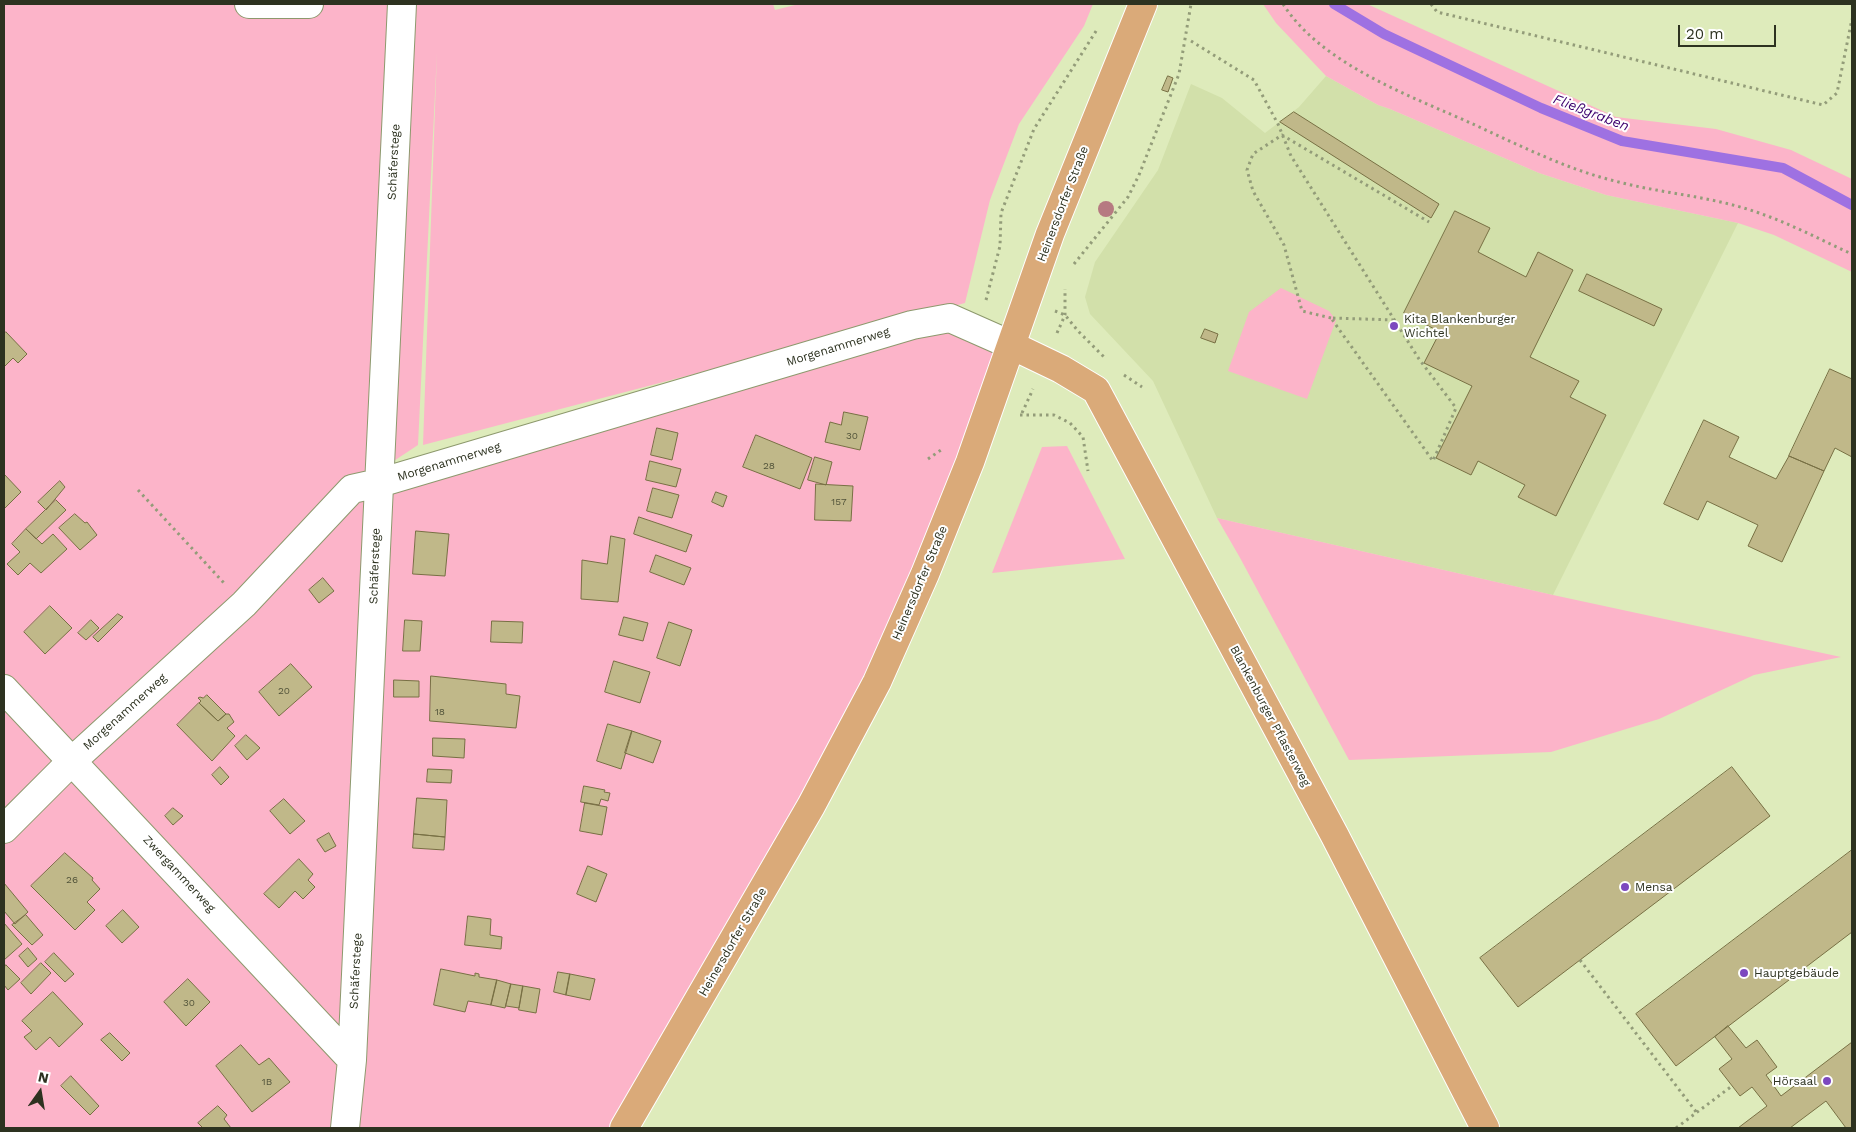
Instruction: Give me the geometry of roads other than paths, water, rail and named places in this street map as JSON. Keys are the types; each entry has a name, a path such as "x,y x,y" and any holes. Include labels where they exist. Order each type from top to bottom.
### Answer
{"main road":[{"name":"Heinersdorfer Straße","path":"624,1128 807,815 876,682 929,565 970,462 1050,234 1143,4"},
{"name":"Blankenburger Pflasterweg","path":"1011,345 1061,369 1096,390 1335,836 1485,1128"}],"lane":[{"path":"249,4 309,4"},
{"name":"Schäferstege","path":"345,1128 352,1060 402,4"},
{"name":"Morgenammerweg","path":"4,829 72,761 244,604 352,488 379,483 912,325 950,318 1011,345"},
{"name":"Zwergammerweg","path":"4,689 352,1060"}],"waterway":[{"name":"Fließgraben","path":"1334,4 1384,34 1541,108 1622,141 1783,168 1852,205"}],"place":[{"name":"Kita Blankenburger Wichtel","path":"1394,326"},
{"name":"Mensa","path":"1625,887"},
{"name":"Hauptgebäude","path":"1744,973"},
{"name":"Hörsaal","path":"1827,1081"}]}
